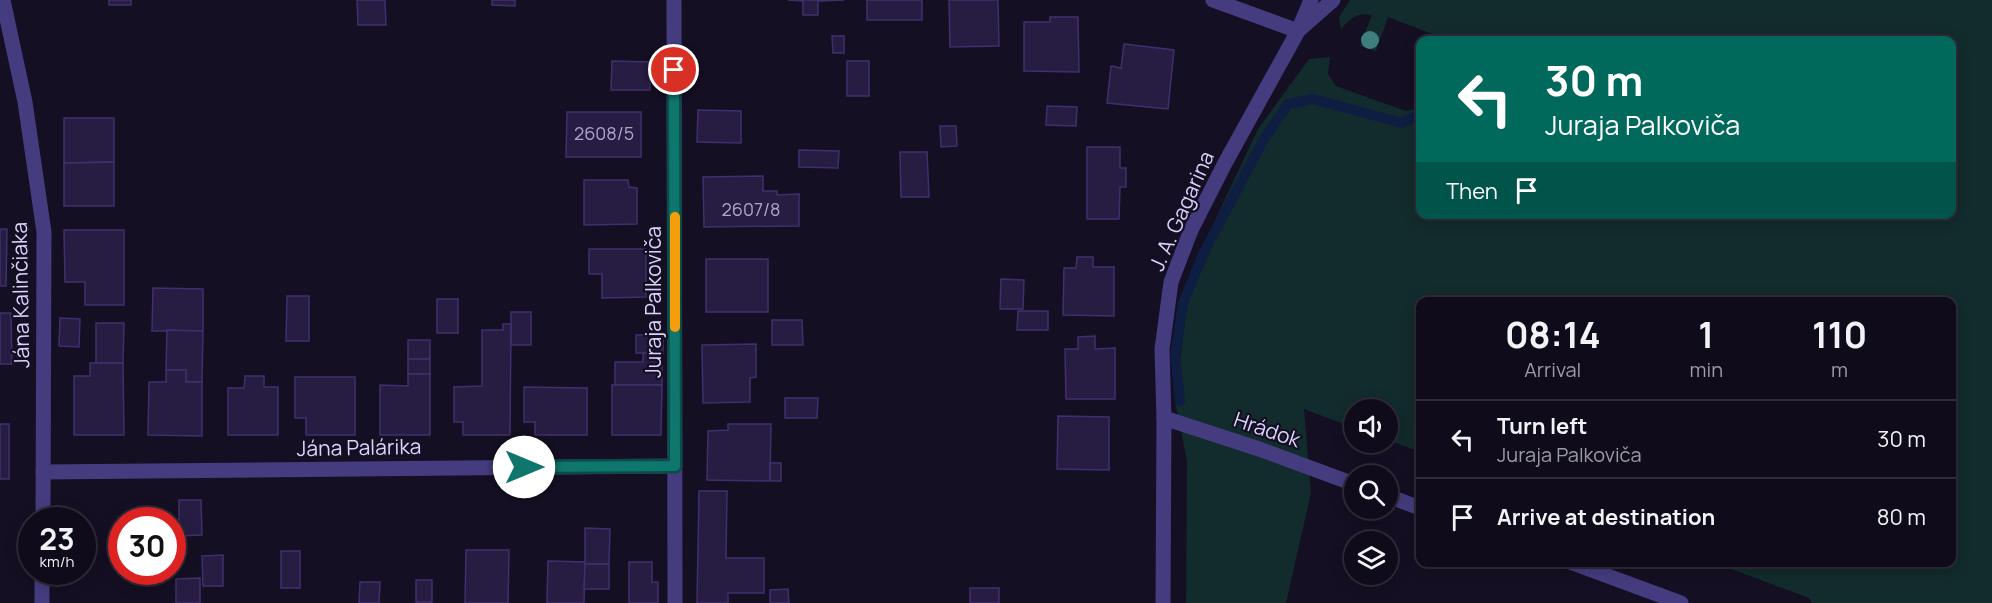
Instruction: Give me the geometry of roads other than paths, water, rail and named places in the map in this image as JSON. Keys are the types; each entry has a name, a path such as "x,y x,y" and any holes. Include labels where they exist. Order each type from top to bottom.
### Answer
{"street":[{"name":"Jána Kalinčiaka","path":"3,0 25,102 44,232 43,507"},
{"name":"Juraja Palkoviča","path":"674,0 675,603"},
{"path":"1213,0 1298,31 1333,0"},
{"name":"J. A. Gagarina","path":"1163,603 1162,349 1171,282 1191,230 1298,31 1311,0"},
{"name":"Hrádok","path":"1164,418 1344,480"},
{"name":"Jána Palárika","path":"43,472 675,466"},
{"path":"1398,500 1416,506"},
{"path":"1584,567 1681,603"},
{"path":"42,585 42,603"}],"waterway":[{"path":"1180,401 1175,355 1183,303 1204,252 1263,141 1288,104 1313,99 1402,123 1416,116"}]}
